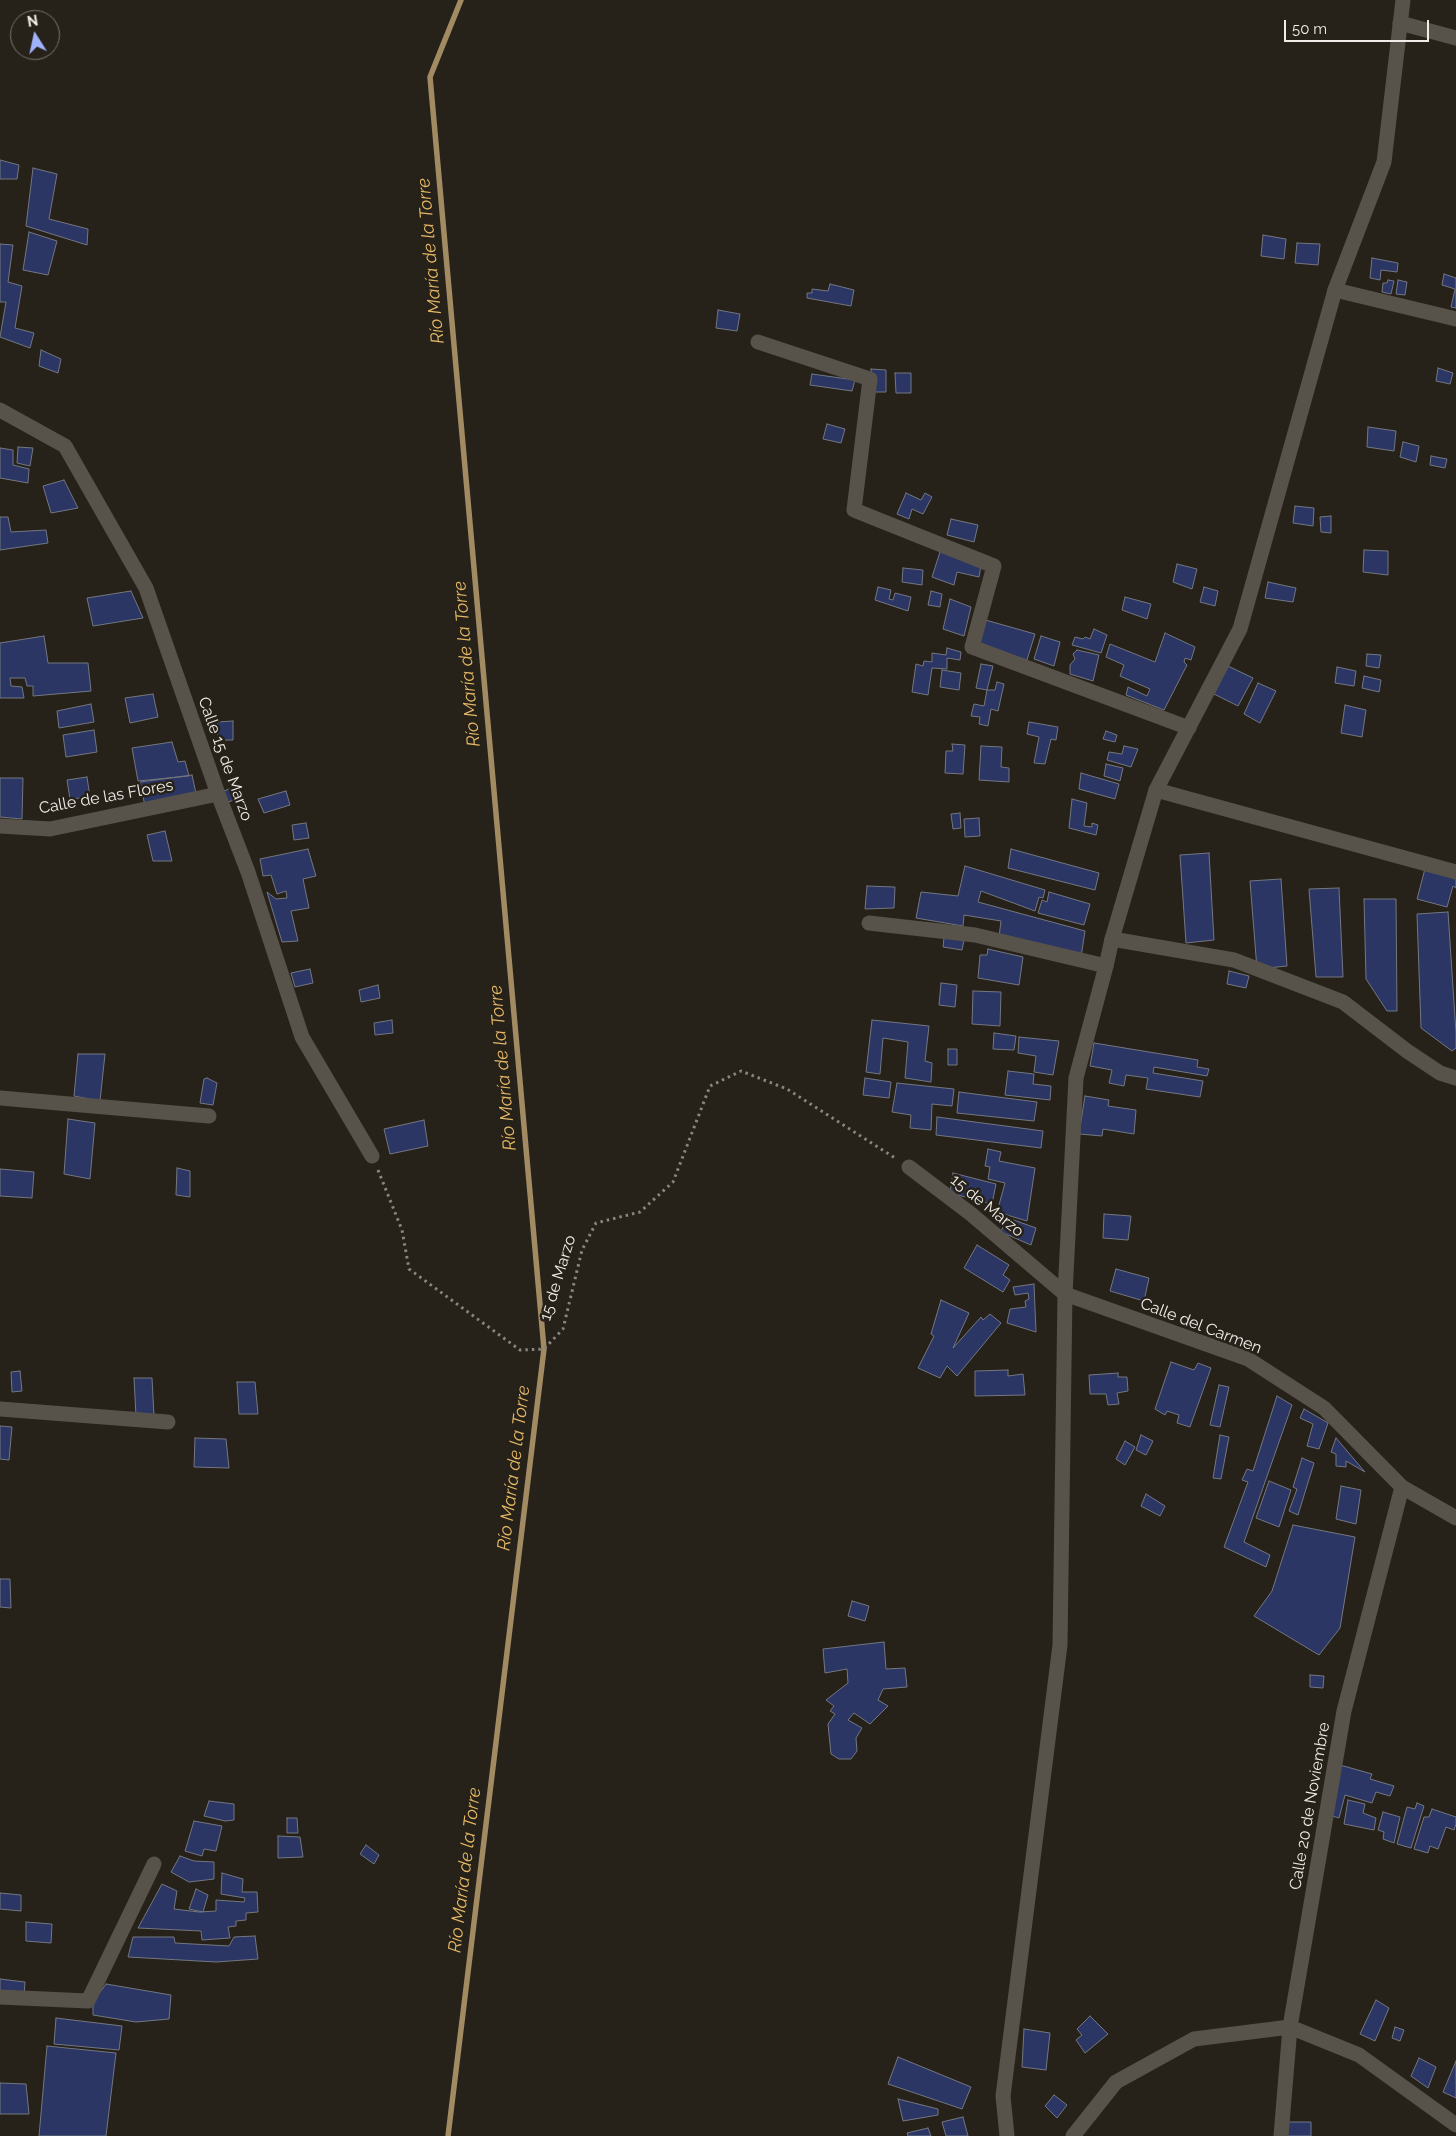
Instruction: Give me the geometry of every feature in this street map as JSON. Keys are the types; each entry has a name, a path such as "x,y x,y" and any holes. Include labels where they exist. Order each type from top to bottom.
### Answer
{"street":[{"path":"1007,2136 1003,2096 1060,1645 1065,1294 1076,1078 1112,939 1156,790 1240,629 1335,290 1384,162 1403,0"},
{"path":"1400,23 1456,38"},
{"path":"1335,290 1456,319"},
{"path":"758,342 870,379 854,510 994,566 972,647 1188,728"},
{"name":"Calle 15 de Marzo","path":"0,410 65,446 146,588 218,794 248,872 302,1037 372,1156"},
{"path":"1156,790 1456,872"},
{"name":"Calle de las Flores","path":"0,826 50,829 218,794"},
{"path":"869,923 975,935 1106,966"},
{"path":"1112,939 1234,960 1343,1002 1406,1052 1440,1072 1456,1078"},
{"path":"0,1098 208,1116"},
{"name":"15 de Marzo","path":"909,1167 971,1214 1065,1294"},
{"name":"Calle del Carmen","path":"1065,1294 1248,1358 1324,1408 1402,1486 1456,1518"},
{"path":"0,1410 168,1422"},
{"name":"Calle 20 de Noviembre","path":"1281,2136 1290,2027 1344,1711 1402,1486"},
{"path":"0,1997 88,2001 154,1864"},
{"path":"1073,2136 1116,2082 1194,2039 1290,2027 1359,2056 1456,2125"}],"path":[{"name":"15 de Marzo","path":"372,1156 402,1230 409,1269 520,1350 544,1349 563,1329 582,1250 596,1223 640,1212 673,1182 710,1086 741,1071 787,1090 909,1167"}],"building":[{"path":"0,160 19,165 17,179 0,179"},
{"path":"33,168 57,174 49,219 88,229 87,245 26,226"},
{"path":"29,232 57,241 48,275 23,270"},
{"path":"1263,235 1286,239 1284,259 1261,256"},
{"path":"1297,243 1320,244 1318,265 1295,263"},
{"path":"0,244 13,245 8,282 22,286 15,328 34,333 30,348 0,337 6,302 0,302"},
{"path":"1372,258 1398,263 1397,272 1381,270 1380,280 1370,278"},
{"path":"1444,274 1456,278 1456,308 1451,307 1455,289 1442,285"},
{"path":"1388,280 1394,281 1391,294 1382,292 1383,283 1387,283"},
{"path":"1398,280 1407,282 1405,295 1396,294"},
{"path":"830,284 854,290 851,306 807,298 807,293 812,293 812,289 828,291"},
{"path":"718,310 740,314 737,331 716,328"},
{"path":"41,350 61,359 58,373 39,366"},
{"path":"1438,368 1453,373 1450,384 1436,381"},
{"path":"871,369 886,370 886,392 872,392"},
{"path":"895,373 911,373 911,393 896,393"},
{"path":"812,374 855,380 852,391 810,385"},
{"path":"827,424 845,429 841,443 823,439"},
{"path":"1368,427 1396,431 1394,451 1367,447"},
{"path":"1403,442 1419,446 1416,462 1400,457"},
{"path":"18,447 33,448 30,466 17,463"},
{"path":"0,448 13,450 13,465 29,469 28,483 0,478"},
{"path":"1431,456 1447,459 1445,468 1430,465"},
{"path":"64,480 78,508 51,513 43,486"},
{"path":"906,493 921,500 925,493 932,497 923,514 912,509 909,519 897,514"},
{"path":"1295,506 1314,508 1313,526 1293,523"},
{"path":"1331,516 1331,533 1321,532 1320,517"},
{"path":"0,517 8,517 11,532 46,530 48,543 0,550"},
{"path":"951,519 978,525 974,542 947,535"},
{"path":"1364,550 1388,551 1388,575 1363,572"},
{"path":"940,552 981,565 979,577 957,572 954,585 932,577"},
{"path":"1177,564 1197,569 1192,589 1173,582"},
{"path":"903,568 923,570 922,585 902,582"},
{"path":"1268,582 1296,588 1293,602 1265,598"},
{"path":"878,587 891,590 889,599 893,600 895,593 911,597 908,611 875,600"},
{"path":"1204,587 1218,591 1215,606 1200,602"},
{"path":"131,591 143,618 93,626 87,598"},
{"path":"931,591 942,594 940,607 928,605"},
{"path":"1125,597 1151,604 1147,619 1122,610"},
{"path":"950,599 971,607 964,636 943,629"},
{"path":"982,619 1035,634 1027,660 975,643"},
{"path":"1094,629 1107,635 1101,653 1072,645 1075,637 1090,639"},
{"path":"1165,633 1195,647 1191,660 1185,658 1184,662 1187,665 1164,710 1126,695 1128,687 1147,696 1150,689 1120,676 1124,665 1106,657 1110,644 1155,662"},
{"path":"44,636 48,663 88,663 91,691 33,696 33,686 27,686 25,678 10,678 11,686 22,687 24,698 0,698 0,643"},
{"path":"1041,636 1060,642 1054,666 1034,659"},
{"path":"947,648 961,652 960,660 947,658 947,669 932,668 928,695 912,692 916,664 923,666 924,661 932,662 932,653 946,655"},
{"path":"1077,650 1099,655 1093,681 1070,674 1070,665 1075,659 1073,654"},
{"path":"1367,654 1381,655 1379,668 1366,666"},
{"path":"981,664 993,666 987,690 976,688"},
{"path":"1228,666 1253,678 1238,706 1214,694"},
{"path":"1337,667 1356,671 1354,686 1335,683"},
{"path":"942,670 961,673 959,690 940,687"},
{"path":"1364,676 1381,680 1379,692 1362,688"},
{"path":"997,682 1004,684 998,711 991,709 988,726 979,724 980,717 971,716 974,704 984,706 987,690 995,690"},
{"path":"1258,683 1276,691 1260,723 1244,714"},
{"path":"153,694 158,717 130,723 125,698"},
{"path":"91,704 94,722 59,728 57,711"},
{"path":"1345,705 1366,710 1362,737 1341,733"},
{"path":"233,721 233,740 218,740 217,722"},
{"path":"1029,722 1058,727 1056,740 1051,739 1045,764 1034,763 1039,737 1027,734"},
{"path":"94,730 97,752 66,757 63,735"},
{"path":"1106,731 1117,735 1115,742 1103,739"},
{"path":"172,742 178,762 185,761 189,776 138,781 132,748"},
{"path":"952,744 965,745 963,774 945,773 946,751 953,751"},
{"path":"981,746 1002,747 1001,767 1009,768 1009,782 979,780"},
{"path":"1124,746 1138,749 1131,767 1107,760 1109,752 1122,754"},
{"path":"1106,764 1123,768 1120,781 1104,776"},
{"path":"1081,773 1119,784 1115,799 1079,789"},
{"path":"192,775 197,798 145,806 140,782"},
{"path":"87,777 90,797 70,799 67,780"},
{"path":"0,778 23,778 22,819 0,817"},
{"path":"239,785 243,797 228,802 224,791"},
{"path":"286,791 290,805 264,813 258,799"},
{"path":"1072,799 1087,803 1084,826 1092,827 1092,823 1098,825 1096,835 1069,828"},
{"path":"960,813 961,828 953,829 951,814"},
{"path":"979,818 980,836 965,837 964,819"},
{"path":"306,823 309,838 294,840 292,825"},
{"path":"165,831 172,861 153,861 147,835"},
{"path":"308,849 316,876 303,879 309,908 291,911 298,941 282,942 267,892 276,899 287,898 286,891 277,894 271,875 263,876 260,859"},
{"path":"1011,849 1099,873 1095,890 1008,868"},
{"path":"1209,853 1214,940 1186,943 1180,855"},
{"path":"1426,865 1456,874 1456,888 1453,886 1447,907 1417,899"},
{"path":"965,866 1045,890 1043,898 1039,897 1035,911 981,891 978,902 1085,931 1081,957 999,937 1001,921 964,915 963,926 916,918 921,892 958,896"},
{"path":"1281,879 1287,966 1257,969 1250,881"},
{"path":"867,886 895,887 894,908 865,909"},
{"path":"1339,888 1343,977 1316,977 1309,889"},
{"path":"1049,892 1090,904 1084,925 1038,913 1042,900 1047,902"},
{"path":"1364,899 1396,899 1397,1011 1387,1011 1366,979"},
{"path":"1448,912 1456,1033 1456,1048 1452,1051 1421,1028 1417,914"},
{"path":"944,938 964,940 962,950 943,947"},
{"path":"988,949 1023,957 1019,985 978,978 980,955 987,955"},
{"path":"310,969 313,983 295,987 291,973"},
{"path":"1229,971 1249,976 1246,988 1227,984"},
{"path":"941,983 957,985 955,1007 939,1005"},
{"path":"378,985 380,998 361,1002 359,990"},
{"path":"973,991 1001,992 1000,1026 972,1024"},
{"path":"392,1020 393,1033 375,1035 374,1023"},
{"path":"872,1020 929,1026 925,1061 932,1063 931,1082 905,1078 908,1042 883,1038 880,1074 866,1072"},
{"path":"994,1033 1016,1036 1014,1050 993,1049"},
{"path":"1019,1037 1059,1041 1053,1075 1034,1072 1036,1056 1018,1053"},
{"path":"1094,1043 1198,1060 1197,1067 1209,1069 1207,1076 1154,1067 1153,1073 1203,1081 1200,1097 1146,1089 1148,1078 1126,1075 1124,1086 1109,1083 1112,1070 1090,1066"},
{"path":"948,1049 957,1049 957,1065 948,1065"},
{"path":"78,1054 105,1054 100,1101 74,1096"},
{"path":"1008,1071 1034,1074 1033,1084 1051,1086 1050,1100 1005,1095"},
{"path":"207,1078 217,1083 213,1105 200,1103 204,1079"},
{"path":"865,1078 891,1082 889,1098 863,1095"},
{"path":"897,1083 954,1089 952,1106 932,1104 931,1130 910,1128 911,1115 892,1112"},
{"path":"959,1092 1037,1102 1034,1121 957,1113"},
{"path":"1085,1096 1109,1100 1108,1106 1136,1110 1134,1134 1103,1129 1102,1136 1079,1134"},
{"path":"937,1117 1043,1131 1041,1148 936,1135"},
{"path":"68,1119 95,1123 90,1179 64,1174"},
{"path":"424,1120 428,1146 390,1154 384,1129"},
{"path":"988,1149 1001,1152 999,1161 1035,1168 1027,1221 997,1212 1005,1183 988,1179 990,1167 985,1166"},
{"path":"177,1168 190,1171 190,1197 176,1195"},
{"path":"0,1169 34,1172 32,1198 0,1196"},
{"path":"953,1173 996,1184 992,1204 950,1193"},
{"path":"1104,1214 1131,1216 1128,1240 1103,1238"},
{"path":"1011,1219 1036,1228 1031,1245 1001,1232 1005,1221 1010,1222"},
{"path":"977,1245 1009,1265 1003,1275 1010,1280 1003,1292 964,1268"},
{"path":"1116,1269 1149,1278 1144,1301 1110,1291"},
{"path":"1034,1284 1036,1332 1007,1323 1010,1309 1026,1307 1025,1301 1029,1299 1028,1293 1015,1295 1013,1287"},
{"path":"941,1300 969,1313 953,1348 981,1317 983,1320 990,1314 1001,1323 957,1376 947,1366 940,1378 918,1368 934,1336 931,1334"},
{"path":"1171,1362 1194,1370 1198,1363 1211,1368 1190,1427 1177,1423 1179,1415 1167,1411 1165,1415 1155,1409"},
{"path":"1008,1370 1008,1376 1023,1374 1025,1395 975,1396 975,1371"},
{"path":"20,1371 22,1391 12,1392 11,1372"},
{"path":"1118,1373 1118,1377 1127,1377 1128,1391 1117,1393 1119,1404 1108,1405 1106,1394 1090,1394 1089,1375"},
{"path":"134,1378 152,1378 154,1416 136,1416"},
{"path":"237,1382 255,1382 258,1414 239,1414"},
{"path":"1219,1385 1229,1387 1220,1427 1210,1425"},
{"path":"1277,1396 1292,1405 1244,1542 1270,1555 1266,1567 1224,1547 1248,1482 1242,1480 1247,1469 1253,1471"},
{"path":"1304,1409 1328,1423 1319,1449 1307,1446 1313,1424 1300,1418"},
{"path":"0,1426 12,1427 9,1460 0,1459"},
{"path":"1141,1435 1153,1441 1146,1455 1136,1450"},
{"path":"1220,1435 1229,1437 1221,1479 1213,1478"},
{"path":"195,1438 226,1439 229,1468 194,1467"},
{"path":"1336,1438 1365,1472 1346,1461 1346,1467 1336,1466 1336,1454 1331,1452"},
{"path":"1125,1441 1135,1447 1125,1465 1116,1459"},
{"path":"1302,1458 1314,1463 1298,1515 1289,1511 1297,1489 1293,1487"},
{"path":"1269,1481 1291,1490 1279,1527 1256,1518"},
{"path":"1341,1486 1361,1490 1356,1524 1336,1519"},
{"path":"1146,1494 1165,1506 1160,1516 1141,1506"},
{"path":"1293,1525 1355,1537 1340,1628 1319,1655 1254,1616 1272,1591"},
{"path":"0,1579 10,1579 11,1608 0,1607"},
{"path":"852,1601 869,1606 865,1621 848,1616"},
{"path":"884,1642 886,1669 905,1668 907,1687 883,1689 878,1700 888,1706 870,1724 854,1713 848,1720 862,1728 856,1738 857,1751 851,1759 839,1759 831,1754 828,1724 835,1714 830,1711 834,1706 826,1700 848,1683 847,1669 825,1673 823,1649"},
{"path":"1310,1675 1324,1676 1323,1688 1310,1687"},
{"path":"1340,1765 1372,1774 1370,1779 1394,1786 1390,1796 1376,1792 1372,1803 1345,1795 1339,1818 1329,1815"},
{"path":"1348,1800 1365,1804 1363,1813 1376,1818 1374,1830 1344,1824"},
{"path":"209,1801 234,1804 234,1820 225,1821 204,1816"},
{"path":"1417,1803 1424,1806 1411,1848 1397,1844 1407,1807 1415,1809"},
{"path":"1432,1809 1456,1817 1456,1824 1454,1830 1446,1827 1438,1849 1430,1846 1428,1853 1414,1849 1424,1817 1429,1817"},
{"path":"1383,1812 1400,1817 1394,1843 1383,1839 1384,1832 1378,1830"},
{"path":"287,1818 297,1818 298,1833 287,1833"},
{"path":"194,1821 222,1826 216,1851 204,1849 202,1856 185,1851"},
{"path":"278,1836 300,1837 303,1857 278,1858"},
{"path":"366,1845 379,1855 374,1864 360,1854"},
{"path":"180,1856 194,1861 214,1862 214,1879 189,1882 171,1872"},
{"path":"222,1873 243,1879 242,1892 257,1892 258,1912 246,1913 246,1920 236,1921 236,1926 228,1927 230,1938 202,1940 201,1931 138,1928 162,1884 177,1891 174,1909 199,1912 216,1911 216,1900 244,1902 245,1898 221,1894"},
{"path":"196,1889 208,1895 203,1912 189,1909"},
{"path":"0,1893 21,1895 21,1911 0,1909"},
{"path":"26,1922 52,1924 51,1943 26,1941"},
{"path":"255,1936 258,1959 216,1962 128,1957 133,1937 174,1937 175,1943 229,1946 234,1937"},
{"path":"0,1979 25,1982 24,1996 0,1995"},
{"path":"106,1984 171,1995 169,2019 136,2022 93,2015 93,2002"},
{"path":"1376,2000 1389,2008 1375,2041 1360,2034"},
{"path":"1090,2016 1108,2034 1085,2053 1076,2040 1082,2035 1077,2029"},
{"path":"56,2018 122,2026 119,2050 54,2044"},
{"path":"1395,2027 1404,2030 1400,2041 1392,2038"},
{"path":"1024,2029 1050,2033 1046,2070 1022,2067"},
{"path":"47,2046 116,2053 106,2136 39,2136"},
{"path":"898,2057 971,2087 962,2109 888,2084"},
{"path":"1419,2058 1436,2067 1428,2088 1411,2076"},
{"path":"1456,2061 1456,2098 1443,2092"},
{"path":"0,2083 26,2084 29,2114 0,2114"},
{"path":"1054,2095 1067,2105 1057,2118 1045,2106"},
{"path":"898,2099 938,2109 938,2115 903,2121"},
{"path":"963,2117 968,2136 946,2136 942,2122"},
{"path":"1284,2122 1311,2122 1311,2136 1284,2136"},
{"path":"928,2128 931,2136 908,2136 907,2133"}],"waterway":[{"name":"Río María de la Torre","path":"448,2136 544,1349 430,77 461,0"}]}
